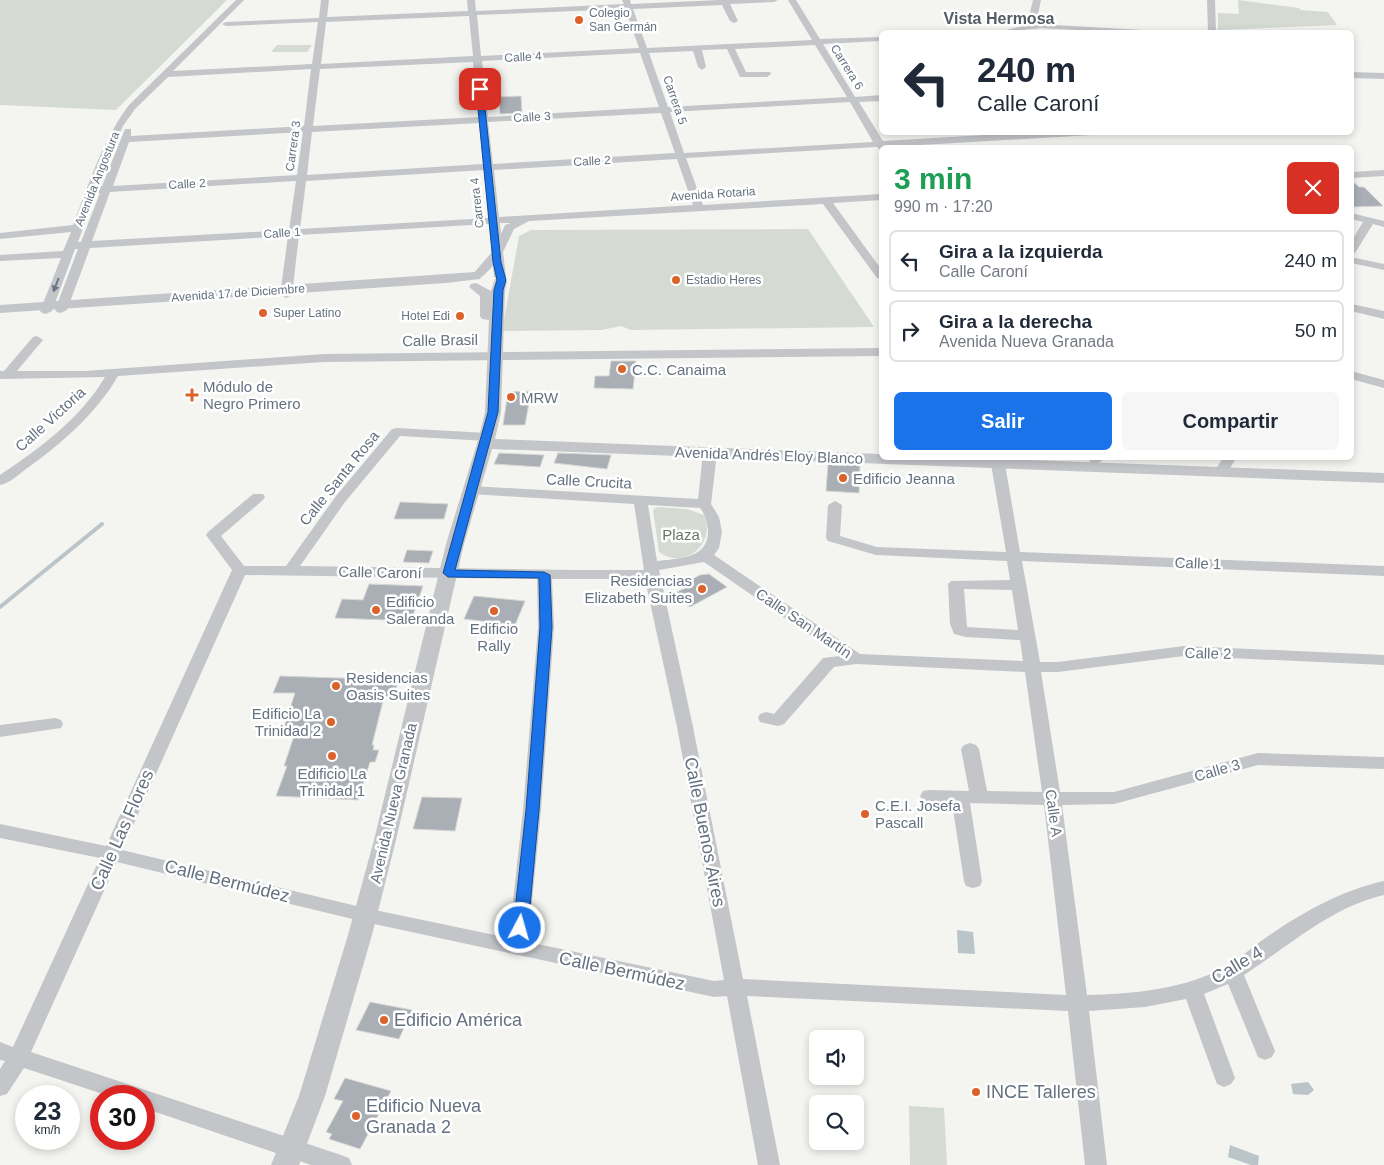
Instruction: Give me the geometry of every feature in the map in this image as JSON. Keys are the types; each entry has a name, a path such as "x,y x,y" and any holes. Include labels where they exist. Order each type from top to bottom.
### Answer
{"street":[{"name":"Avenida Angostura","path":"54,308 69,250 118,126 132,107 240,0"},
{"name":"Avenida Angostura","path":"54,308 84,245 124,139 140,112 250,0"},
{"name":"Carrera 3","path":"287,292 325,0"},
{"name":"Carrera 4","path":"470,0 500,279"},
{"path":"322,24 627,3 774,0"},
{"name":"Carrera 6","path":"792,0 880,145"},
{"path":"1031,27 1037,0"},
{"path":"1211,0 1212,30"},
{"path":"725,2 734,20"},
{"name":"Carrera 5","path":"627,3 699,208"},
{"path":"226,24 377,26"},
{"path":"1018,30 1031,27 1095,30"},
{"name":"Calle 4","path":"166,74 879,40"},
{"path":"730,47 743,75 767,74"},
{"path":"696,48 702,67"},
{"path":"1354,75 1384,76"},
{"name":"Calle 3","path":"124,139 879,98"},
{"name":"Calle 2","path":"895,145 1034,135"},
{"path":"1049,135 1056,143"},
{"name":"Calle 2","path":"92,190 879,146"},
{"path":"1354,175 1384,173"},
{"name":"Avenida Rotaria","path":"493,220 879,198"},
{"path":"826,200 877,264"},
{"path":"1354,217 1384,224"},
{"name":"Avenida Rotaria","path":"496,254 502,246 509,227 525,220 546,218"},
{"name":"Calle 1","path":"0,258 69,250 84,245 493,220"},
{"path":"1354,246 1370,220"},
{"path":"0,236 77,228"},
{"path":"476,281 496,254"},
{"path":"1354,261 1384,267"},
{"name":"Avenida 17 de Diciembre","path":"0,314 54,308 476,281 488,288 500,279"},
{"name":"Avenida Nueva Granada","path":"490,355 500,279"},
{"name":"Avenida Nueva Granada","path":"288,1157 312,1096 365,915 385,840 448,573 493,412 487,295 476,281"},
{"name":"Avenida 17 de Diciembre","path":"0,309 54,308"},
{"path":"1354,308 1384,315"},
{"path":"3,375 38,340"},
{"name":"Calle Brasil","path":"3,375 114,374 303,358 879,352"},
{"name":"Calle Victoria","path":"0,480 35,456 67,428 105,389 114,374"},
{"path":"1354,376 1384,384"},
{"name":"Calle Santa Rosa","path":"290,571 340,499 366,466 397,432 486,441"},
{"name":"Avenida Andrés Eloy Blanco","path":"486,441 879,452"},
{"name":"Avenida Andrés Eloy Blanco","path":"486,441 710,453 879,458"},
{"path":"652,571 692,561 705,556 712,548 715,525 713,515 704,504 710,453"},
{"name":"Avenida Andrés Eloy Blanco","path":"964,460 1225,465 1384,478"},
{"name":"Avenida Andrés Eloy Blanco","path":"1118,460 1384,471"},
{"name":"Calle A","path":"1000,461 1013,556 1052,799 1096,1165"},
{"name":"Calle Crucita","path":"471,490 704,504"},
{"path":"240,570 213,535 258,497"},
{"name":"Calle Buenos Aires","path":"640,500 652,571 685,727 769,1165"},
{"name":"Calle 1","path":"835,505 833,538 876,551 1384,571"},
{"name":"Calle San Martín","path":"705,556 856,658 1032,667"},
{"name":"Calle Caroní","path":"240,570 544,575 652,571"},
{"name":"Calle Las Flores","path":"0,1087 10,1054 112,854 240,570"},
{"path":"518,948 532,810 546,637 544,575"},
{"path":"1018,585 956,584 958,624 960,630 966,632 1026,635"},
{"name":"Calle 2","path":"1032,667 1075,665 1184,651 1384,660"},
{"path":"766,718 778,720 829,662 856,658"},
{"path":"0,731 55,724"},
{"path":"970,749 979,797"},
{"name":"Calle 3","path":"929,796 1052,799 1122,797 1258,759 1384,763"},
{"path":"960,796 973,881"},
{"name":"Calle Bermúdez","path":"0,831 112,854 365,915 706,989 735,987 1078,1003"},
{"name":"Calle 4","path":"1078,1003 1120,1001 1158,996 1209,983 1233,972 1270,946 1340,904 1384,888"},
{"path":"1233,972 1265,1051"},
{"path":"1192,988 1224,1078"},
{"path":"10,1054 103,1085"},
{"path":"155,1103 288,1157 342,1165"}],"green space":[{"path":"0,0 227,0 116,110 0,105"},
{"path":"1238,0 1299,8 1300,10 1328,12 1337,25 1218,30 1218,13 1239,14"},
{"path":"277,45 312,45 307,52 271,52"},
{"name":"Estadio Heres","path":"808,229 874,327 631,330 621,326 602,330 502,331 519,236 531,230"},
{"name":"Plaza","path":"658,507 687,509 704,515 707,525 706,535 696,551 688,556 678,558 669,557 659,552 653,511"},
{"path":"909,1106 944,1108 947,1165 910,1165"}],"shaded area":[{"path":"957,930 973,932 975,954 958,953"},
{"path":"1308,1082 1314,1090 1308,1095 1293,1094 1291,1084"},
{"path":"1230,1145 1259,1156 1258,1165 1251,1165 1228,1157"}],"building":[{"path":"521,96 522,113 500,114 499,97"},
{"path":"1354,183 1359,187 1364,187 1383,206 1354,207"},
{"name":"C.C. Canaima","path":"611,361 636,361 633,389 594,388 595,376 609,376"},
{"path":"532,391 532,403 529,403 525,425 503,425 508,392"},
{"path":"499,453 544,455 540,467 494,464"},
{"path":"558,453 611,455 607,469 554,463"},
{"name":"Edificio Jeanna","path":"828,464 860,465 859,493 826,491"},
{"path":"400,502 448,504 444,519 394,519"},
{"path":"407,550 433,551 429,563 403,562"},
{"name":"Residencias Elizabeth Suites","path":"709,574 727,587 690,607 678,598 677,592 693,584 689,581 700,575"},
{"name":"Edificio Saleranda","path":"369,584 423,586 411,621 335,618 342,599 363,600"},
{"name":"Edificio Rally","path":"474,596 525,601 515,625 464,619"},
{"path":"280,676 399,680 393,697 384,697 372,745 374,745 373,750 379,750 375,762 370,762 358,800 276,796 287,766 284,766 296,730 283,730 295,693 273,693"},
{"path":"422,797 462,798 455,831 413,829"},
{"name":"Edificio América","path":"370,1002 412,1010 399,1039 356,1030"},
{"name":"Edificio Nueva Granada 2","path":"345,1078 391,1091 360,1149 329,1139 332,1134 326,1132 343,1101 334,1099"}],"waterway":[{"path":"0,607 102,524"}],"place":[{"name":"Colegio San Germán","path":"579,20"},
{"name":"Estadio Heres","path":"676,280"},
{"name":"Super Latino","path":"263,313"},
{"name":"Hotel Edi","path":"460,316"},
{"name":"C.C. Canaima","path":"622,369"},
{"name":"Módulo de Negro Primero","path":"192,395"},
{"name":"MRW","path":"511,397"},
{"name":"Edificio Jeanna","path":"843,478"},
{"name":"Residencias Elizabeth Suites","path":"702,589"},
{"name":"Edificio Saleranda","path":"376,610"},
{"name":"Edificio Rally","path":"494,611"},
{"name":"Residencias Oasis Suites","path":"336,686"},
{"name":"Edificio La Trinidad 2","path":"331,722"},
{"name":"Edificio La Trinidad 1","path":"332,756"},
{"name":"C.E.I. Josefa Pascall","path":"865,814"},
{"name":"Edificio América","path":"384,1020"},
{"name":"INCE Talleres","path":"976,1092"},
{"name":"Edificio Nueva Granada 2","path":"356,1116"}],"district":[{"name":"Vista Hermosa","path":"999,18"}],"route":[{"path":"480,89 497,262 501,278 498,290 493,412 448,573 544,575 546,627 532,810 520,928"}]}
